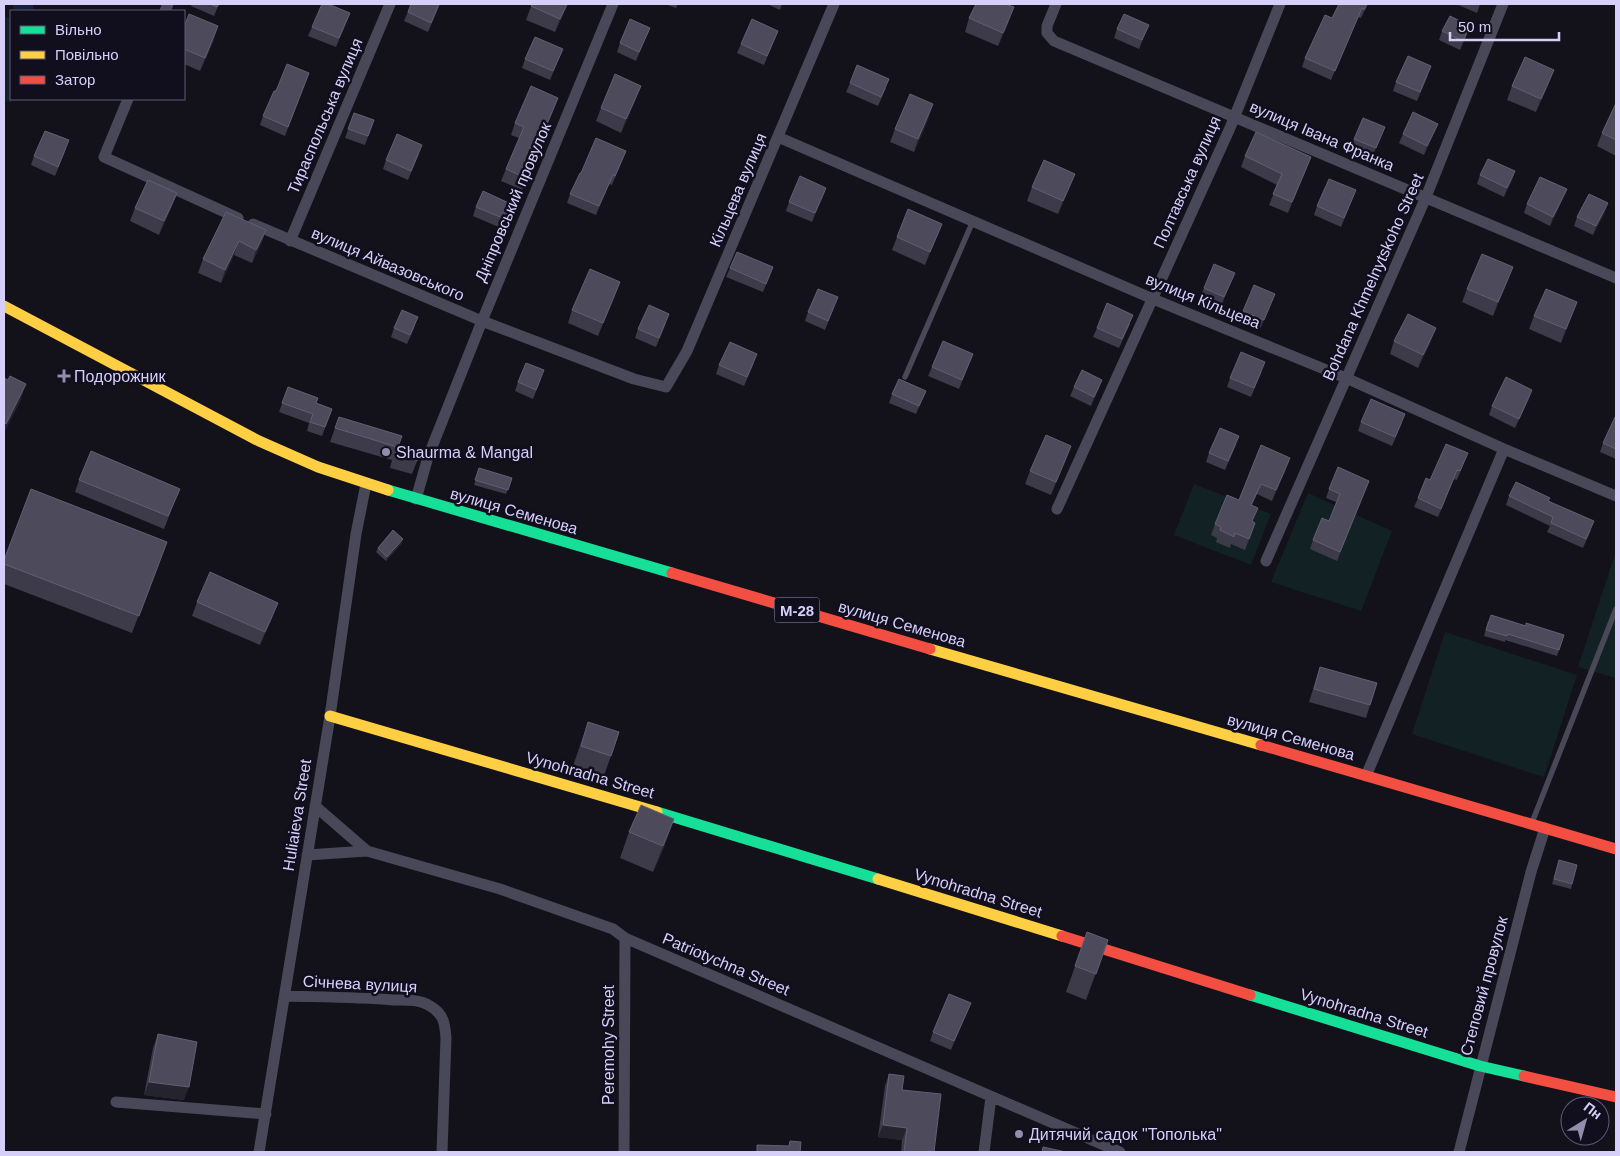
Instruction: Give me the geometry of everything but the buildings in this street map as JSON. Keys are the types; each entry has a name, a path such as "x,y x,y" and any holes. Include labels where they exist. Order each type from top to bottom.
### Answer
{"main road":[{"name":"вулиця Семенова","path":"4,306 259,441 318,467 366,484 1616,849"},
{"name":"Vynohradna Street","path":"330,716 739,836 1480,1066 1616,1097"}],"street":[{"name":"Тираспольська вулиця","path":"290,241 390,4"},
{"name":"Дніпровський провулок","path":"416,499 428,457 482,321 613,4"},
{"name":"Кільцева вулиця","path":"666,387 679,368 687,351 834,4"},
{"name":"вулиця Івана Франка","path":"1056,4 1047,26 1047,33 1054,41 1616,278"},
{"name":"Полтавська вулиця","path":"1058,509 1230,128 1233,116 1280,4"},
{"name":"Bohdana Khmelnytskoho Street","path":"1266,561 1426,197 1503,4"},
{"name":"вулиця Айвазовського","path":"128,100 104,157 290,241 482,321 634,378 666,387"},
{"name":"вулиця Кільцева","path":"778,137 1153,298 1346,378 1504,449 1616,496"},
{"path":"1366,776 1504,449"},
{"name":"Huliaieva Street","path":"259,1152 286,996 330,716 356,534 366,484"},
{"path":"315,806 367,851"},
{"name":"Степовий провулок","path":"1459,1152 1531,872 1545,828"},
{"name":"Patriotychna Street","path":"307,855 367,851 500,889 613,929 625,938 1120,1152"},
{"name":"Peremohy Street","path":"624,1152 625,938"},
{"name":"Січнева вулиця","path":"286,996 416,1001 429,1005 439,1013 445,1023 446,1038 442,1152"},
{"path":"984,1152 991,1097"},
{"path":"116,1102 266,1114"}],"lane":[{"path":"905,377 973,221"},
{"path":"1532,824 1616,609"}],"shaded area":[{"path":"4,16 10,19 10,100 12,100 11,103 4,100"},
{"path":"1194,484 1271,514 1251,565 1174,535"},
{"path":"1308,493 1392,531 1361,611 1271,582"},
{"path":"1616,551 1616,678 1578,667"},
{"path":"1445,632 1577,675 1544,777 1412,734"}],"water":[{"path":"13,4 33,4 33,9 35,10 16,10 13,9"}],"traffic: fast":[{"path":"388,490 672,573"},
{"path":"657,812 878,879"},
{"path":"1250,995 1480,1066 1524,1076"}],"traffic: slow":[{"path":"4,306 259,441 318,467 388,490"},
{"path":"930,649 1261,745"},
{"path":"330,716 657,812"},
{"path":"878,879 1062,936"}],"traffic: jam":[{"path":"672,573 930,649"},
{"path":"1261,745 1616,849"},
{"path":"1062,936 1250,995"},
{"path":"1524,1076 1616,1097"}],"place":[{"name":"Подорожник","path":"64,376"},
{"name":"Shaurma & Mangal","path":"386,452"},
{"name":"Дитячий садок \"Тополька\"","path":"1019,1134"}]}
